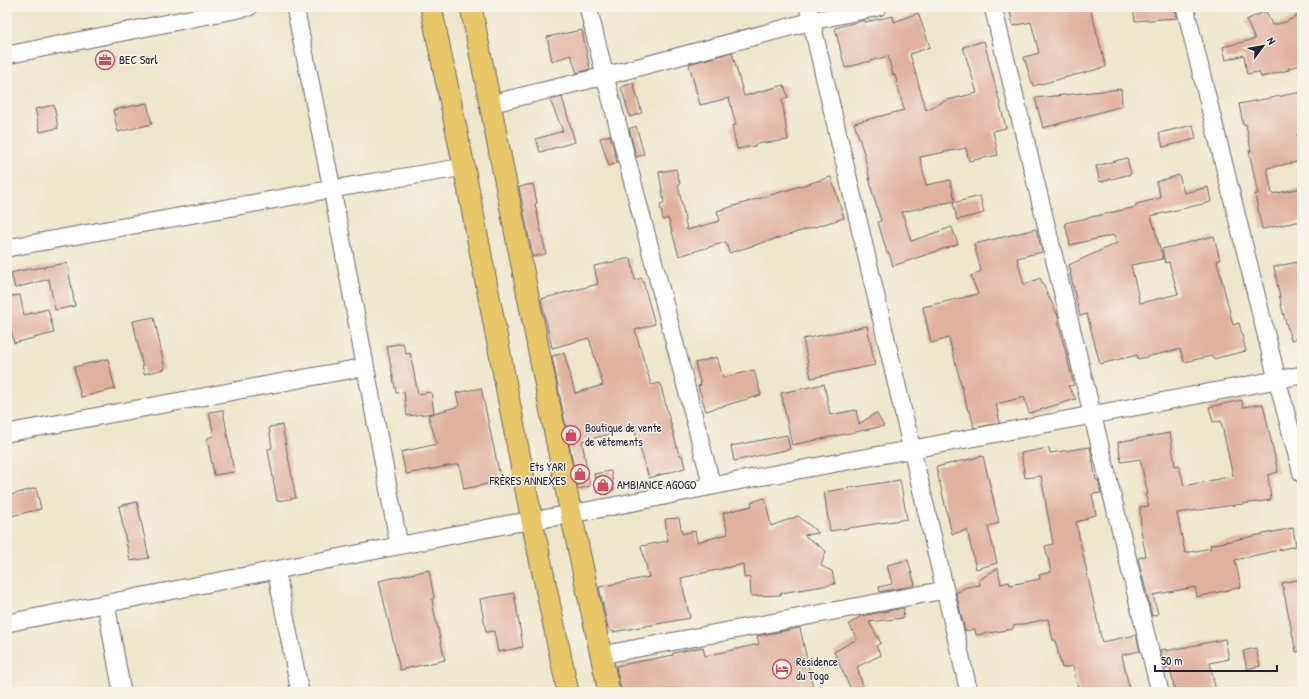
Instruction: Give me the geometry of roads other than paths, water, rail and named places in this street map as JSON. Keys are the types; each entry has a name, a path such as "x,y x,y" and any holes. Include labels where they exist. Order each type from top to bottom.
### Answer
{"main road":[{"path":"431,7 464,167 532,521 568,692"},
{"path":"470,7 571,514 609,692"}],"street":[{"path":"7,55 249,7"},
{"path":"295,7 332,189 399,545"},
{"path":"588,7 712,486"},
{"path":"490,104 605,76 810,14 878,7"},
{"path":"993,7 1160,692"},
{"path":"1185,7 1277,380 1302,474"},
{"path":"810,14 969,692"},
{"path":"7,248 332,189 464,167"},
{"path":"7,433 365,367"},
{"path":"7,623 399,545 912,450 1302,374"},
{"path":"276,570 300,692"},
{"path":"601,655 945,590"},
{"path":"106,604 122,692"}],"place":[{"name":"BEC Sarl","path":"105,60"},
{"name":"Boutique de vente de vêtements","path":"571,435"},
{"name":"Ets YARI FRÈRES ANNEXES","path":"580,474"},
{"name":"AMBIANCE AGOGO","path":"603,485"},
{"name":"Résidence du Togo","path":"782,669"}]}
